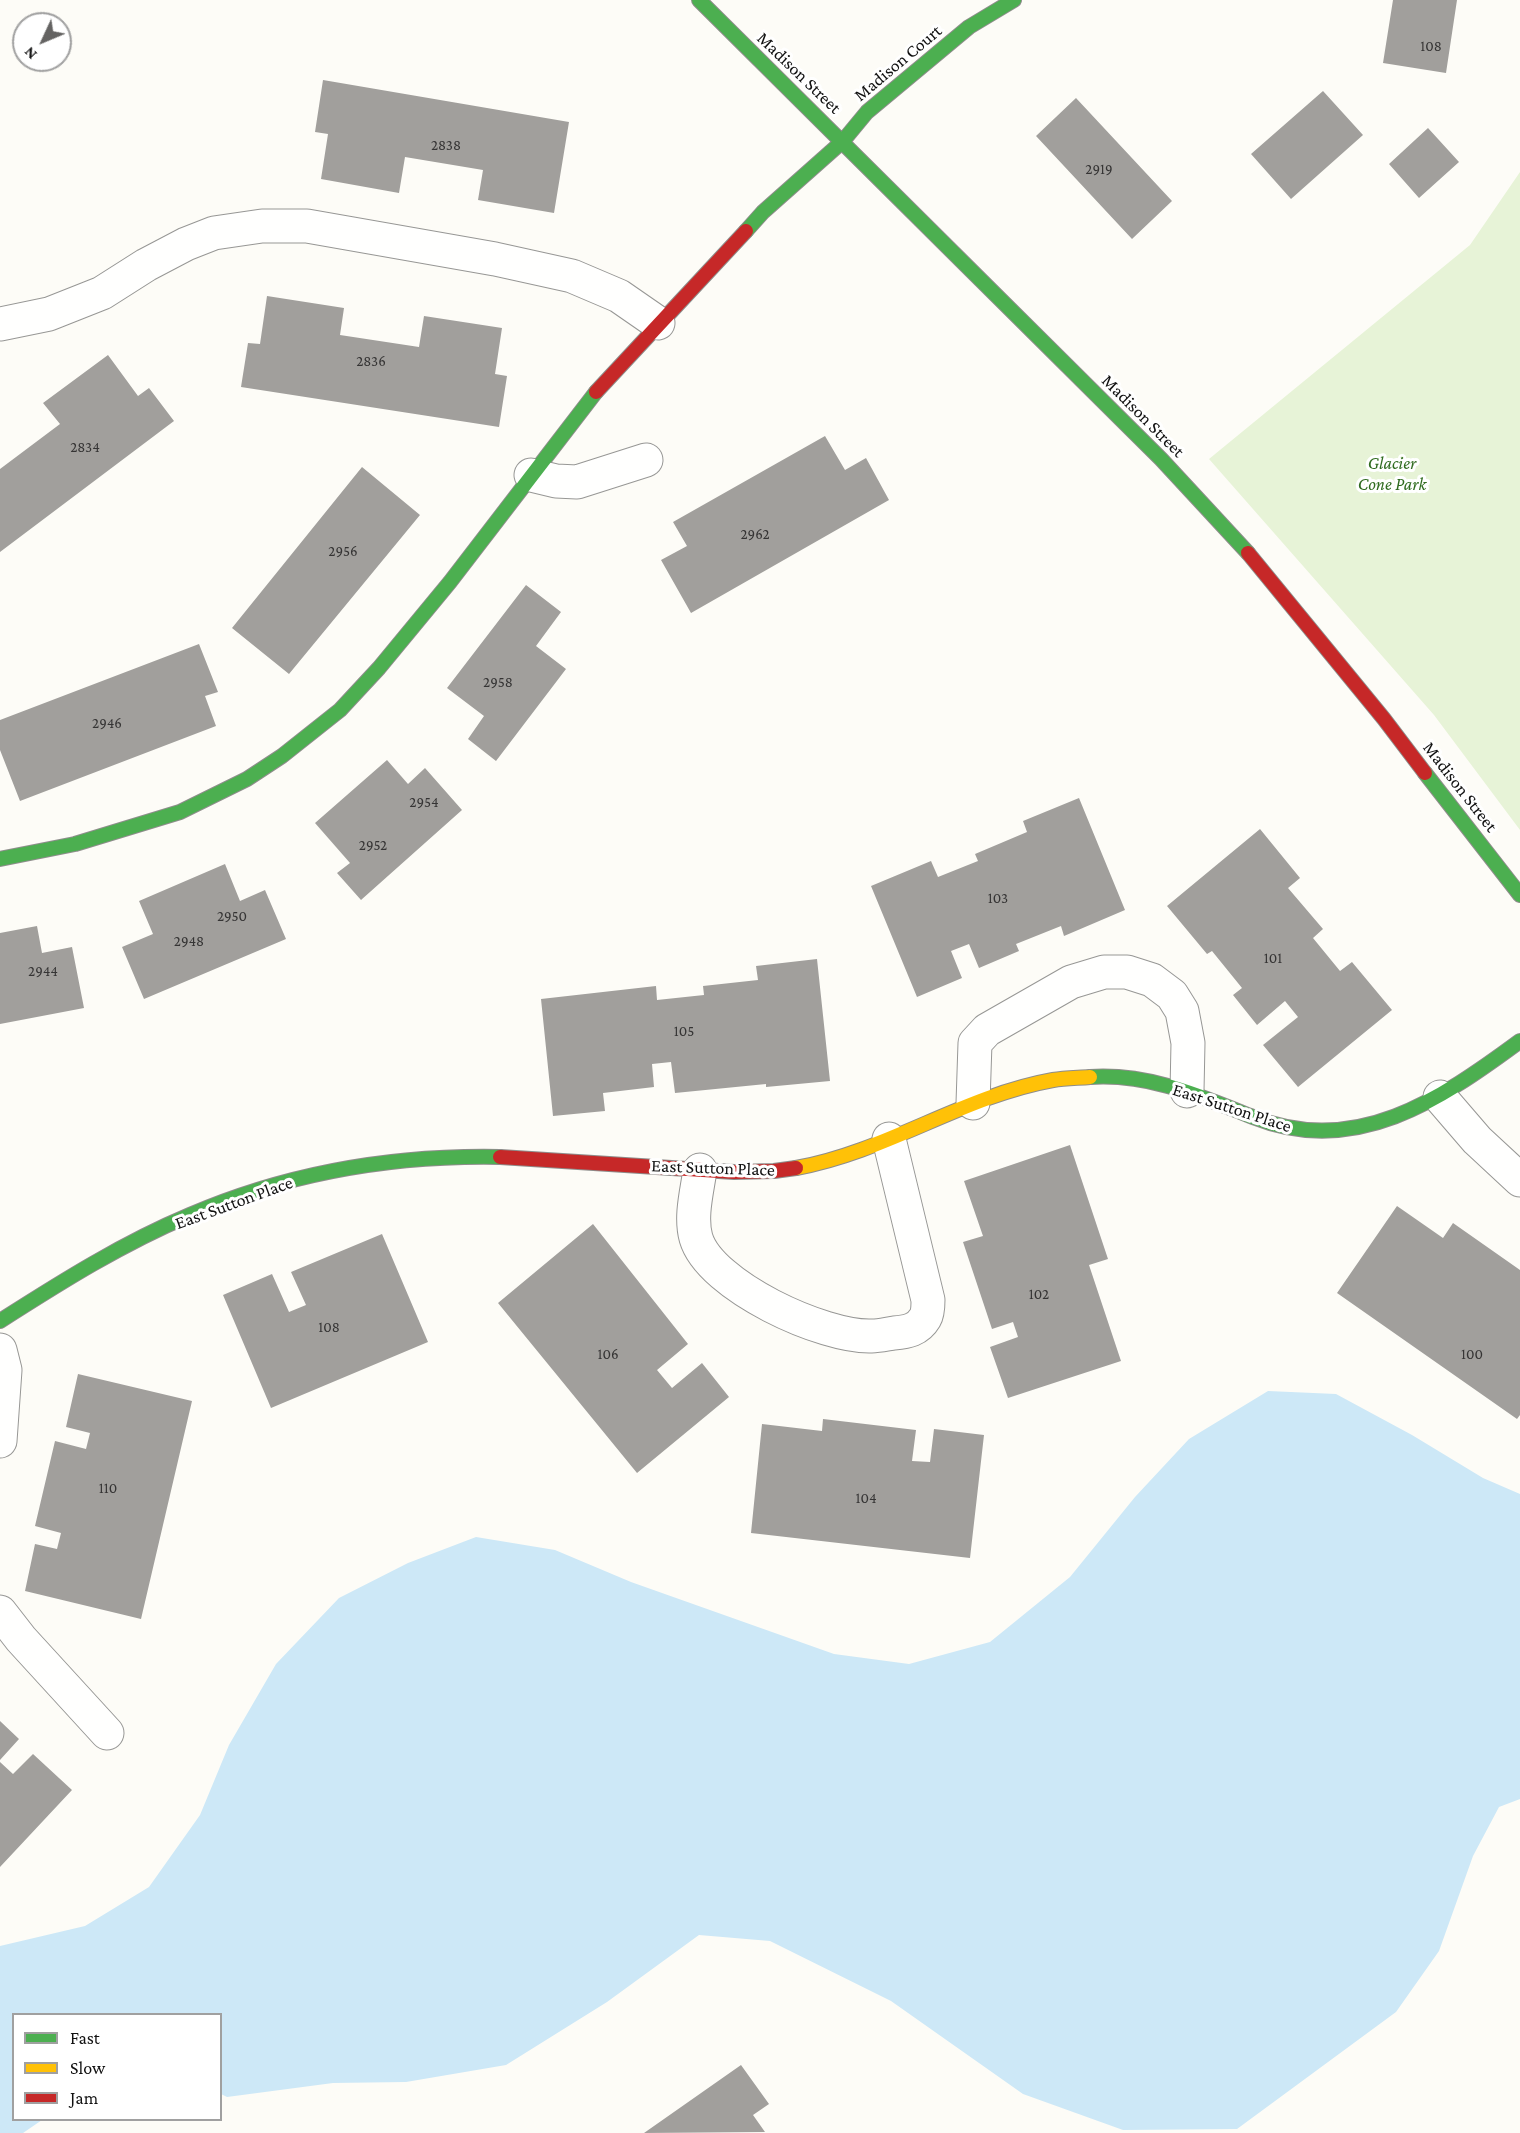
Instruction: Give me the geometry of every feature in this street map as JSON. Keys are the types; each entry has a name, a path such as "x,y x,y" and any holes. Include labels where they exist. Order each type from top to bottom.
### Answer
{"street":[{"name":"Madison Street","path":"699,0 1161,459 1240,544 1384,719 1520,895"},
{"name":"Madison Court","path":"0,859 75,844 180,812 247,779 282,756 340,710 379,668 450,582 594,394 763,212 843,141 867,112 969,27 1014,0"},
{"path":"0,324 49,314 102,293 146,265 186,244 214,233 262,226 307,226 495,258 572,276 619,296 658,323"},
{"path":"531,475 556,481 577,482 646,460"},
{"path":"973,1103 975,1043 987,1030 1071,982 1104,972 1127,972 1152,980 1172,995 1182,1011 1188,1043 1187,1091"},
{"name":"East Sutton Place","path":"0,1321 56,1285 192,1215 264,1189 333,1170 406,1159 501,1156 700,1170 751,1172 787,1170 842,1158 973,1103 1048,1080 1122,1076 1187,1091 1273,1125 1311,1133 1365,1127 1393,1118 1440,1097 1520,1041"},
{"path":"1440,1097 1477,1140 1520,1180"},
{"path":"700,1170 694,1209 695,1236 701,1250 719,1273 774,1308 804,1321 870,1337 911,1331 926,1317 928,1300 889,1139"},
{"path":"0,1350 4,1370 0,1441"},
{"path":"0,1612 21,1639 107,1733"}],"green space":[{"name":"Glacier Cone Park","path":"1520,172 1520,830 1434,715 1209,459 1470,245"}],"water":[{"path":"1268,1391 1336,1394 1412,1435 1483,1478 1520,1494 1520,1799 1499,1807 1473,1856 1439,1951 1396,2012 1237,2129 1123,2130 1023,2094 891,2001 770,1941 699,1935 607,2002 506,2065 406,2082 333,2083 227,2097 222,2094 222,2013 12,2013 12,2121 41,2121 23,2133 0,2133 0,1946 85,1926 149,1887 200,1815 229,1745 276,1664 339,1598 408,1563 476,1537 555,1550 631,1582 834,1654 909,1664 990,1642 1070,1577 1135,1497 1189,1439"}],"building":[{"path":"1393,0 1457,0 1446,73 1383,63"},
{"path":"323,80 569,122 554,213 478,200 483,170 405,157 399,193 321,179 328,134 315,132"},
{"path":"1323,91 1363,135 1291,199 1251,154"},
{"path":"1076,98 1172,201 1132,239 1036,136"},
{"path":"1428,128 1459,162 1419,198 1389,164"},
{"path":"267,296 344,308 340,335 419,347 424,316 502,328 495,374 507,376 499,427 241,387 248,343 260,344"},
{"path":"108,355 138,396 149,388 174,421 0,552 0,469 60,424 43,403"},
{"path":"825,436 845,470 866,458 889,500 691,613 661,560 687,546 673,522"},
{"path":"362,467 420,515 289,674 232,628"},
{"path":"526,585 561,612 536,646 566,669 496,761 468,739 484,716 447,688"},
{"path":"199,644 218,692 205,696 216,726 20,801 0,750 0,720"},
{"path":"387,760 408,784 425,768 462,810 361,900 337,873 350,863 315,823"},
{"path":"1079,798 1125,910 1064,936 1061,926 1016,944 1019,951 979,968 969,944 951,951 962,978 917,997 871,886 931,861 938,877 978,861 975,854 1027,832 1023,821"},
{"path":"1260,829 1300,878 1288,888 1323,929 1313,938 1340,971 1352,962 1392,1010 1298,1087 1263,1045 1298,1017 1285,1001 1257,1025 1233,995 1242,988 1212,951 1207,954 1167,906"},
{"path":"225,864 240,901 265,890 286,939 144,999 122,947 153,934 139,901"},
{"path":"37,926 42,953 72,947 84,1008 0,1024 0,933"},
{"path":"817,959 830,1081 766,1087 766,1084 675,1093 671,1062 652,1064 654,1087 603,1093 605,1111 553,1116 541,999 656,986 657,1000 704,995 703,986 758,980 756,966"},
{"path":"1070,1145 1108,1259 1089,1265 1121,1361 1008,1398 990,1347 1018,1337 1013,1322 992,1329 963,1242 983,1236 964,1181"},
{"path":"1397,1206 1443,1238 1453,1223 1520,1270 1520,1415 1517,1419 1337,1293"},
{"path":"593,1224 688,1344 657,1370 672,1388 702,1363 729,1397 637,1473 498,1303"},
{"path":"382,1234 428,1342 271,1408 223,1295 272,1274 289,1312 306,1305 291,1272"},
{"path":"78,1374 192,1401 141,1619 25,1591 35,1544 57,1549 61,1533 35,1526 55,1441 86,1449 90,1433 66,1427"},
{"path":"823,1419 916,1430 912,1461 930,1462 934,1429 984,1435 970,1558 751,1533 762,1424 822,1431"},
{"path":"0,1721 19,1739 0,1760"},
{"path":"33,1754 72,1790 0,1867 0,1762 13,1774"},
{"path":"741,2065 769,2104 753,2115 765,2132 644,2133"}],"traffic: fast":[{"path":"699,0 1161,459 1248,553"},
{"path":"746,231 763,212 843,141 867,112 969,27 1014,0"},
{"path":"0,859 75,844 180,812 247,779 282,756 340,710 379,668 450,582 596,392"},
{"path":"1425,773 1520,895"},
{"path":"1090,1077 1154,1082 1290,1128 1326,1131 1361,1127 1427,1102 1459,1084 1520,1041"},
{"path":"0,1321 69,1278 141,1238 227,1200 303,1178 381,1163 420,1159 500,1157"}],"traffic: slow":[{"path":"796,1168 861,1150 988,1098 1020,1088 1053,1080 1090,1077"}],"traffic: jam":[{"path":"596,392 746,231"},
{"path":"1248,553 1384,719 1425,773"},
{"path":"500,1157 734,1172 796,1168"}]}
